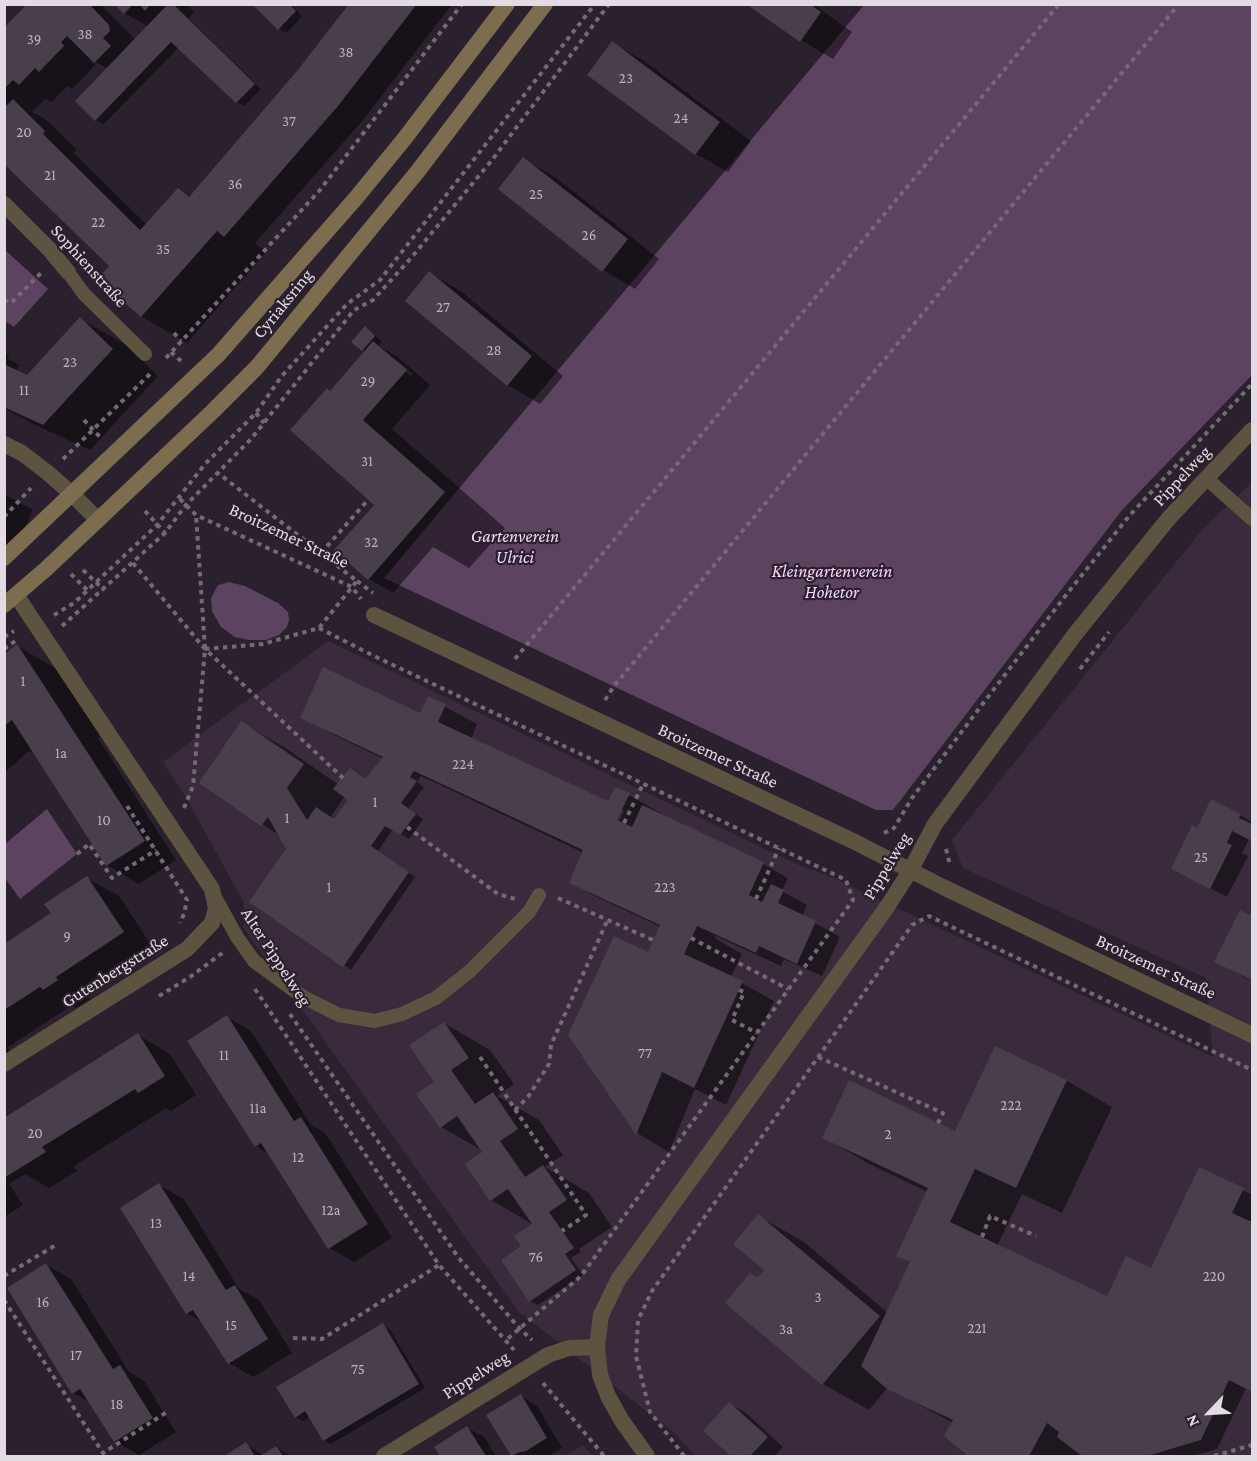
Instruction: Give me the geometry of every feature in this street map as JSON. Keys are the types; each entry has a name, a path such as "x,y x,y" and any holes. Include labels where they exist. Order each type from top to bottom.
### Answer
{"main road":[{"name":"Cyriaksring","path":"4,558 218,355 391,156 507,4"},
{"name":"Cyriaksring","path":"10,600 217,408 264,358 418,171 545,4"}],"street":[{"name":"Sophienstraße","path":"4,204 49,249 68,272"},
{"name":"Pippelweg","path":"648,1456 622,1421 608,1396 600,1375 597,1347 601,1315 618,1280 887,907 910,871 935,824 1076,633 1163,525 1252,430"},
{"path":"4,444 22,453 48,472 98,520"},
{"name":"Alter Pippelweg","path":"10,600 34,623 212,889"},
{"name":"Broitzemer Straße","path":"374,615 855,842 910,871 1252,1035"},
{"name":"Gutenbergstraße","path":"4,1064 187,949 212,923 216,908 212,889"},
{"name":"Pippelweg","path":"384,1456 548,1355 568,1348 597,1347"}],"lane":[{"name":"Sophienstraße","path":"68,272 84,294 145,354"},
{"path":"1206,478 1252,519"},
{"name":"Alter Pippelweg","path":"212,889 237,937 254,961 303,998 339,1015 375,1021 402,1014 436,998 470,971 529,912 539,895"}],"path":[{"path":"171,352 320,190 462,4"},
{"path":"34,623 59,613 74,603 157,525 180,499 205,464 256,413 281,377 347,304 380,280 595,4"},
{"path":"61,626 104,590 165,533 186,505 264,423 354,310 373,300 411,258 485,168 609,4"},
{"path":"527,644 1059,4"},
{"path":"614,686 1179,4"},
{"path":"4,300 11,303 41,274"},
{"path":"174,333 181,341"},
{"path":"4,517 157,367"},
{"path":"875,831 882,834 894,828 912,798 1059,604 1123,524 1252,384"},
{"path":"256,413 264,423"},
{"path":"84,420 93,429"},
{"path":"205,649 263,644 319,628 357,581 218,473"},
{"name":"Broitzemer Straße","path":"180,499 196,515 352,587 374,615"},
{"path":"321,553 368,500"},
{"path":"145,511 165,533"},
{"path":"184,808 193,786 205,649 196,515"},
{"path":"133,563 205,649 343,778"},
{"path":"83,570 104,590"},
{"path":"74,603 81,610"},
{"path":"319,628 846,880 853,900 581,1276 505,1341"},
{"path":"4,649 18,639"},
{"path":"624,824 644,784"},
{"path":"946,843 951,869"},
{"path":"77,854 89,844 112,878 156,850 188,900 177,929"},
{"path":"756,899 778,848"},
{"path":"684,1456 650,1412 636,1356 638,1320 652,1291 912,926 929,916 1252,1070"},
{"path":"515,1110 528,1097 549,1064 551,1045 608,919"},
{"path":"691,938 788,989"},
{"path":"250,981 439,1266 529,1365 604,1456"},
{"path":"739,990 744,992 732,1020 757,1033"},
{"name":"Alter Pippelweg","path":"288,1011 458,1257 520,1329"},
{"path":"480,1056 586,1215 562,1231"},
{"path":"818,1057 943,1113 938,1123"},
{"path":"982,1237 990,1216 1036,1236"},
{"path":"4,1276 56,1245"},
{"path":"293,1338 322,1339 439,1266"},
{"path":"4,1300 103,1453 167,1412"},
{"path":"1214,1456 1252,1445"}],"shaded area":[{"path":"1252,482 1252,1456 695,1456 676,1434 519,1312 243,927 244,903 187,799 163,762 328,641 803,867 825,874 1213,1057 1206,978 963,868 952,840 1202,530"},
{"path":"583,1445 593,1456 565,1456"}],"green space":[{"name":"Kleingartenverein Hohetor","path":"864,5 1252,5 1252,375 1122,510 893,810 876,810 384,578"},
{"path":"5,250 48,289 14,327 5,321"},
{"path":"229,582 245,586 278,603 288,612 287,627 279,635 266,640 249,640 235,637 221,627 212,611 211,598 218,585"},
{"path":"47,809 77,854 20,899 5,878 5,844"}],"building":[{"path":"27,4 89,4 109,25 110,31 103,38 111,46 94,63 67,36 61,42 64,46 39,72 35,68 19,85 13,80 4,89 4,28"},
{"path":"114,4 133,4 124,14"},
{"path":"139,4 151,4 145,11"},
{"path":"168,4 173,4 255,84 236,103 171,42 95,121 75,101"},
{"path":"252,4 289,4 296,11 278,30"},
{"path":"349,4 417,4 338,106 224,237 217,231 141,317 97,279 109,266 4,164 4,103 7,105 13,99 45,131 43,134 140,230 178,188 189,197 297,71"},
{"path":"746,4 810,4 821,12 800,42"},
{"path":"612,41 720,122 695,155 587,75"},
{"path":"523,157 628,239 602,272 498,189"},
{"path":"429,271 532,356 507,386 405,301"},
{"path":"80,317 113,349 43,425 4,407 4,364 27,375"},
{"path":"365,326 375,336 362,351 351,342"},
{"path":"373,341 407,370 363,420 445,492 368,580 334,550 374,505 290,430 327,388 330,391"},
{"path":"17,644 145,841 106,866 12,720 4,726 4,655"},
{"path":"323,667 420,713 428,696 446,704 438,722 608,801 615,787 630,793 617,820 632,827 642,805 764,862 749,895 762,902 771,884 784,890 778,903 816,921 797,964 759,946 756,953 697,926 684,954 743,981 694,1088 662,1072 636,1135 568,1035 614,936 648,952 660,925 569,883 583,850 414,771 410,777 417,781 401,803 416,814 400,835 385,826 371,846 409,872 343,967 249,902 286,849 268,817 261,826 199,783 241,721 304,764 287,788 307,820 316,807 334,819 348,800 333,789 350,768 365,779 383,757 300,718"},
{"path":"1211,799 1241,814 1239,818 1252,824 1252,841 1232,831 1227,843 1232,845 1210,889 1171,869 1192,825 1197,828"},
{"path":"87,876 124,932 56,977 58,980 43,990 40,987 4,1010 4,944 51,913 44,904"},
{"path":"1240,910 1252,916 1252,980 1214,962"},
{"path":"227,1015 294,1121 301,1117 368,1224 328,1249 261,1143 255,1147 187,1041"},
{"path":"444,1022 469,1058 451,1070 475,1104 493,1092 518,1129 500,1141 525,1177 543,1165 567,1200 549,1212 574,1248 565,1254 576,1270 529,1302 501,1260 521,1246 514,1236 532,1224 508,1189 490,1201 465,1164 482,1152 457,1116 440,1128 416,1094 434,1082 409,1045"},
{"path":"138,1033 165,1076 138,1093 135,1089 42,1147 46,1152 4,1178 4,1118"},
{"path":"995,1046 1067,1080 1016,1188 975,1169 950,1222 1107,1296 1126,1256 1151,1268 1199,1167 1244,1188 1232,1213 1252,1222 1252,1392 1229,1380 1201,1440 1147,1456 1082,1456 1057,1437 1059,1432 1047,1423 1029,1456 968,1456 944,1436 953,1420 887,1389 861,1366 910,1262 896,1256 928,1188 822,1138 849,1080 955,1131"},
{"path":"159,1183 226,1290 235,1285 268,1339 228,1364 193,1310 186,1314 120,1208"},
{"path":"758,1214 880,1316 822,1385 725,1303 750,1273 757,1278 764,1270 733,1244"},
{"path":"46,1263 113,1369 120,1365 153,1418 114,1442 80,1389 72,1394 7,1288"},
{"path":"383,1323 419,1384 323,1441 305,1411 295,1418 276,1387"},
{"path":"521,1394 547,1438 526,1451 511,1456 486,1415"},
{"path":"729,1402 768,1437 750,1456 731,1456 703,1431"},
{"path":"467,1426 486,1456 440,1456 434,1447"},
{"path":"246,1442 255,1456 224,1456"},
{"path":"276,1446 283,1456 260,1456"}],"park label":[{"name":"Gartenverein Ulrici","path":"515,546"}]}
